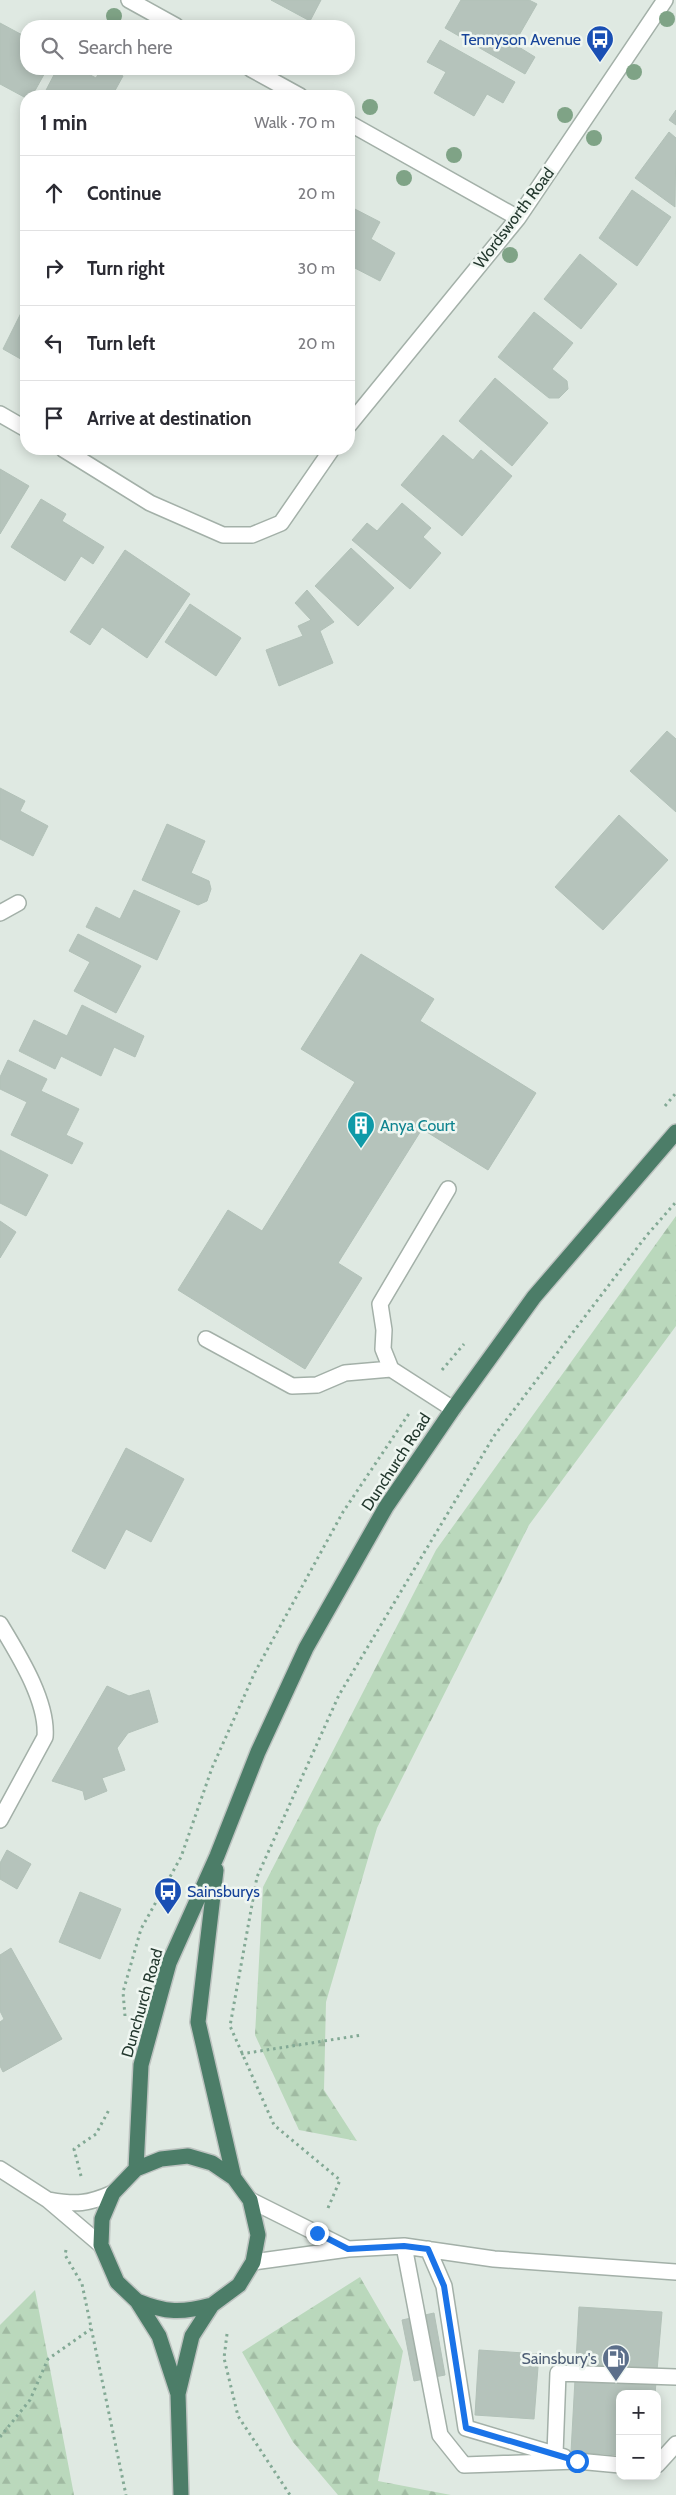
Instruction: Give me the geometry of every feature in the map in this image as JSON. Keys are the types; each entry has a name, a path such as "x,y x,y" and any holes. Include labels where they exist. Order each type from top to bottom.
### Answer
{"highway":[{"name":"Dunchurch Road","path":"136,2169 141,2065 169,1962 217,1856 258,1752 306,1648 386,1507 452,1409 534,1296 676,1132"},
{"name":"Dunchurch Road","path":"217,1856 198,2022 234,2178"},
{"name":"Dunchurch Road","path":"178,2394 159,2336 137,2301 117,2282 102,2245 102,2218 112,2193 136,2169 161,2158 188,2156 212,2163 234,2178 250,2200 258,2235 253,2262 239,2285 212,2305 192,2336 178,2394 181,2495"},
{"name":"Dunchurch Road","path":"137,2301 158,2310 186,2312 212,2305"}],"street":[{"path":"129,0 165,20"},
{"name":"Wordsworth Road","path":"355,418 518,218 666,0"},
{"path":"262,75 289,90"},
{"path":"355,126 518,218"},
{"path":"0,414 20,426"},
{"path":"73,455 150,503 223,535 252,536 281,523 328,455"},
{"path":"0,913 18,903"},
{"path":"448,1189 380,1304 384,1330 383,1349 391,1369 452,1409"},
{"path":"206,1339 292,1386 317,1385 345,1373 391,1369"},
{"path":"0,1624 21,1660 46,1724 46,1737 0,1820"},
{"path":"0,2169 48,2200 102,2245"},
{"path":"48,2200 69,2204 91,2202 112,2193"},
{"path":"250,2200 348,2249"},
{"path":"404,2246 440,2435 464,2465 577,2461 616,2464"},
{"path":"253,2262 348,2249 404,2246 494,2259 676,2272"},
{"path":"428,2249 444,2286 466,2428 577,2461"},
{"path":"555,2454 558,2373 676,2377"},
{"path":"661,2461 676,2444"}],"path":[{"path":"230,2026 258,1877 339,1695 494,1436 647,1236 676,1202"},
{"path":"242,2054 362,2035"},
{"path":"0,2437 30,2400 48,2359 91,2329"}],"green space":[{"path":"676,1216 676,1326 529,1525 377,1828 326,2002 324,2090 357,2141 299,2130 255,2035 263,1887 436,1550"},
{"path":"360,2277 403,2351 378,2481 451,2495 338,2495 293,2442 242,2352"},
{"path":"35,2290 74,2495 0,2495 0,2325"}],"building":[{"path":"271,0 321,0 311,20"},
{"path":"461,0 529,0 537,4 514,44 535,57 525,74 445,28"},
{"path":"0,23 20,34 20,75 44,75 35,90 20,90 20,95 0,84"},
{"path":"440,40 515,82 503,103 487,94 474,116 434,93 446,72 427,62"},
{"path":"54,75 90,75 96,78 98,75 123,76 115,90 46,90"},
{"path":"676,110 676,125 669,120"},
{"path":"669,132 676,138 675,207 635,178"},
{"path":"632,190 671,217 637,266 599,238"},
{"path":"355,209 380,222 371,239 395,253 380,281 355,268"},
{"path":"580,254 617,284 581,329 544,299"},
{"path":"534,312 573,343 552,369 567,381 568,389 559,398 549,398 498,357"},
{"path":"20,315 20,359 3,349"},
{"path":"495,378 548,423 512,466 459,421"},
{"path":"443,435 473,460 481,450 512,476 462,536 401,485"},
{"path":"0,469 29,486 0,534"},
{"path":"41,499 66,514 62,521 104,547 93,564 81,556 65,581 11,547"},
{"path":"402,503 431,528 423,537 441,553 410,589 352,540 367,523 377,531"},
{"path":"351,548 394,588 358,626 315,586"},
{"path":"125,550 190,594 147,658 102,627 90,645 70,632"},
{"path":"307,590 334,622 320,631 333,663 279,686 266,650 303,636 298,626 311,620 295,603"},
{"path":"190,604 241,638 216,676 165,642"},
{"path":"667,731 676,739 676,812 630,771"},
{"path":"0,788 25,801 20,811 48,826 33,856 0,839"},
{"path":"619,815 668,860 603,930 555,887"},
{"path":"167,824 205,841 191,873 209,881 211,889 207,901 198,905 142,880"},
{"path":"134,890 180,911 157,960 86,927 96,907 120,919"},
{"path":"78,934 141,966 116,1013 74,991 90,962 69,951"},
{"name":"Anya Court","path":"361,954 434,999 420,1021 536,1093 488,1170 422,1129 338,1263 362,1278 305,1369 178,1290 228,1210 262,1231 355,1082 301,1049"},
{"path":"82,1005 144,1036 135,1057 114,1047 101,1076 61,1056 55,1069 19,1051 34,1020 67,1036"},
{"path":"8,1060 47,1079 41,1091 79,1109 66,1135 83,1143 72,1164 11,1135 27,1102 0,1089 0,1077"},
{"path":"0,1150 48,1175 26,1216 0,1203"},
{"path":"0,1221 16,1232 0,1258"},
{"path":"126,1448 184,1479 151,1542 126,1529 105,1569 72,1551"},
{"path":"107,1686 129,1696 149,1690 158,1722 128,1733 117,1748 125,1770 102,1778 107,1791 85,1800 83,1791 52,1781"},
{"path":"7,1850 31,1864 17,1889 0,1879 0,1863"},
{"path":"80,1892 121,1909 100,1959 59,1942"},
{"path":"11,1948 62,2039 3,2072 0,2066 0,2022 4,2019 0,2011 0,1955"},
{"path":"579,2307 662,2312 655,2390 616,2390 616,2455 571,2452"},
{"path":"434,2313 445,2375 414,2381 402,2320"},
{"path":"479,2350 539,2354 534,2419 475,2415"}],"place":[{"name":"Tennyson Avenue","path":"600,63"},
{"name":"Anya Court","path":"361,1149"},
{"name":"Sainsburys","path":"168,1915"},
{"name":"Sainsbury's","path":"616,2382"}],"route":[{"path":"317,2233 348,2249 404,2246 428,2249 444,2286 466,2428 577,2461"}]}
